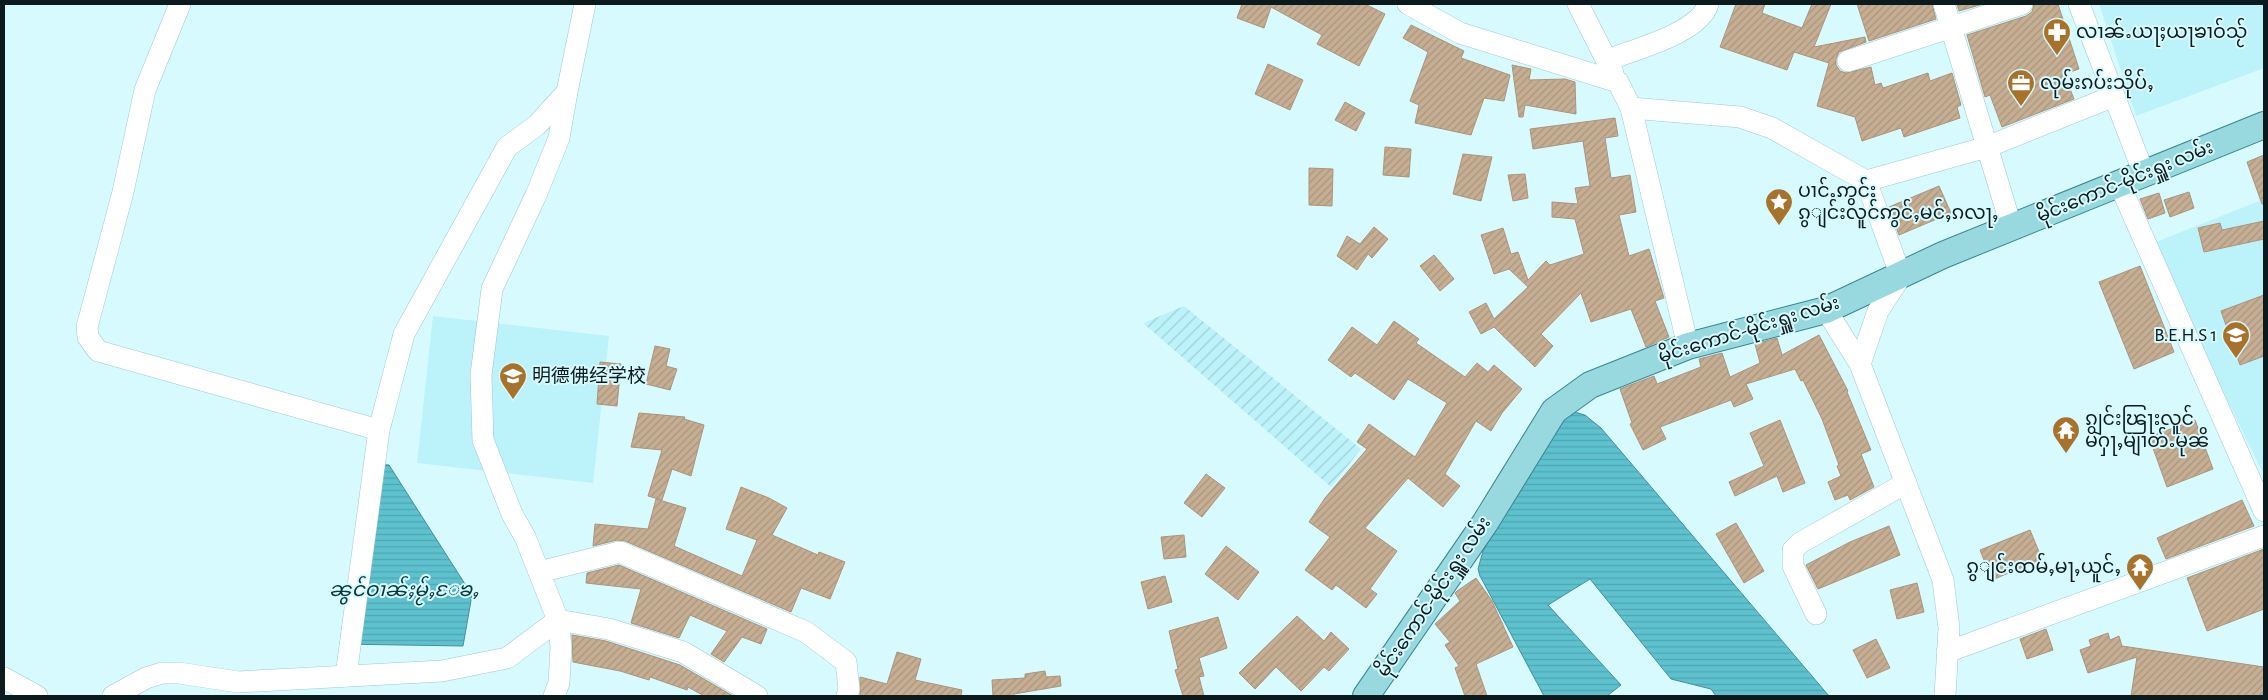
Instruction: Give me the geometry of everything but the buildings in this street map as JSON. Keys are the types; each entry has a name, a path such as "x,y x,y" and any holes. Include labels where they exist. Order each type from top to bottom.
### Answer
{"main road":[{"name":"မိုင်းကောင်-မိုင်းရှူး လမ်း","path":"1366,696 1485,523 1554,411 1590,385 1688,346 1826,310 1943,255 2264,125"}],"street":[{"path":"180,4 145,90 123,192 87,327 88,337 98,350 379,430"},
{"path":"554,696 560,683 561,648 558,620 525,536 512,514 483,440 481,375 492,289 536,195 559,138 585,4"},
{"path":"1408,4 1460,33 1618,82"},
{"path":"1578,4 1631,108 1688,346"},
{"path":"1607,60 1686,30 1706,9 1708,4"},
{"path":"1944,4 2012,228"},
{"path":"1848,61 2022,4"},
{"path":"2079,4 2144,174"},
{"path":"346,676 379,430 404,334 507,147 537,125 567,92"},
{"path":"1866,181 1987,148 2114,96"},
{"path":"1631,108 1740,117 1772,128 1866,181 1900,276 1878,311 1860,364"},
{"path":"2119,183 2264,511"},
{"path":"1826,310 1860,364 1943,580 1949,628 1945,696"},
{"path":"1816,614 1793,566 1793,550 1800,543 1906,483"},
{"path":"1947,652 2264,536"},
{"path":"539,572 620,552 806,632 846,662 849,689 847,696"},
{"path":"113,696 146,678 162,673 179,673 238,682 442,671 507,658 558,620 609,629 683,652 757,696"},
{"path":"4,678 37,696"}],"shaded area":[{"path":"2099,4 2264,4 2264,68 2136,116"},
{"name":"B.E.H.S 1","path":"2264,199 2264,475 2151,244"},
{"path":"1184,306 1361,449 1331,487 1143,323"},
{"name":"明德佛经学校","path":"433,316 609,336 593,483 417,463"}],"water":[{"path":"1574,412 1585,415 1601,428 1829,696 1716,696 1711,689 1671,679 1590,579 1548,605 1621,685 1607,696 1544,696 1478,569 1483,551 1553,425"},
{"name":"ၼွင်ဝၢၼ်ႈမႂ်ႇႄၶႇ","path":"367,464 389,465 472,595 463,646 340,644"}],"place":[{"name":"လၢၼ်ႉယႃႈယႃၶၢဝ်သႂ်","path":"2057,56"},
{"name":"လုမ်းၵပ်းသိုပ်ႇ","path":"2021,107"},
{"name":"ပၢင်ႇဢွင်ႈ ၵွျင်းလူင်ဢွင်ႇမင်ႇၵလႃႇ","path":"1779,226"},
{"name":"B.E.H.S 1","path":"2236,359"},
{"name":"明德佛经学校","path":"513,400"},
{"name":"ၵျွင်းၽြႃးလူင် မႁႃႇမျၢတ်ႉမုၼိ","path":"2066,454"},
{"name":"ၵွျင်းထမ်ႇမႃႇယူင်ႇ","path":"2140,591"}]}
